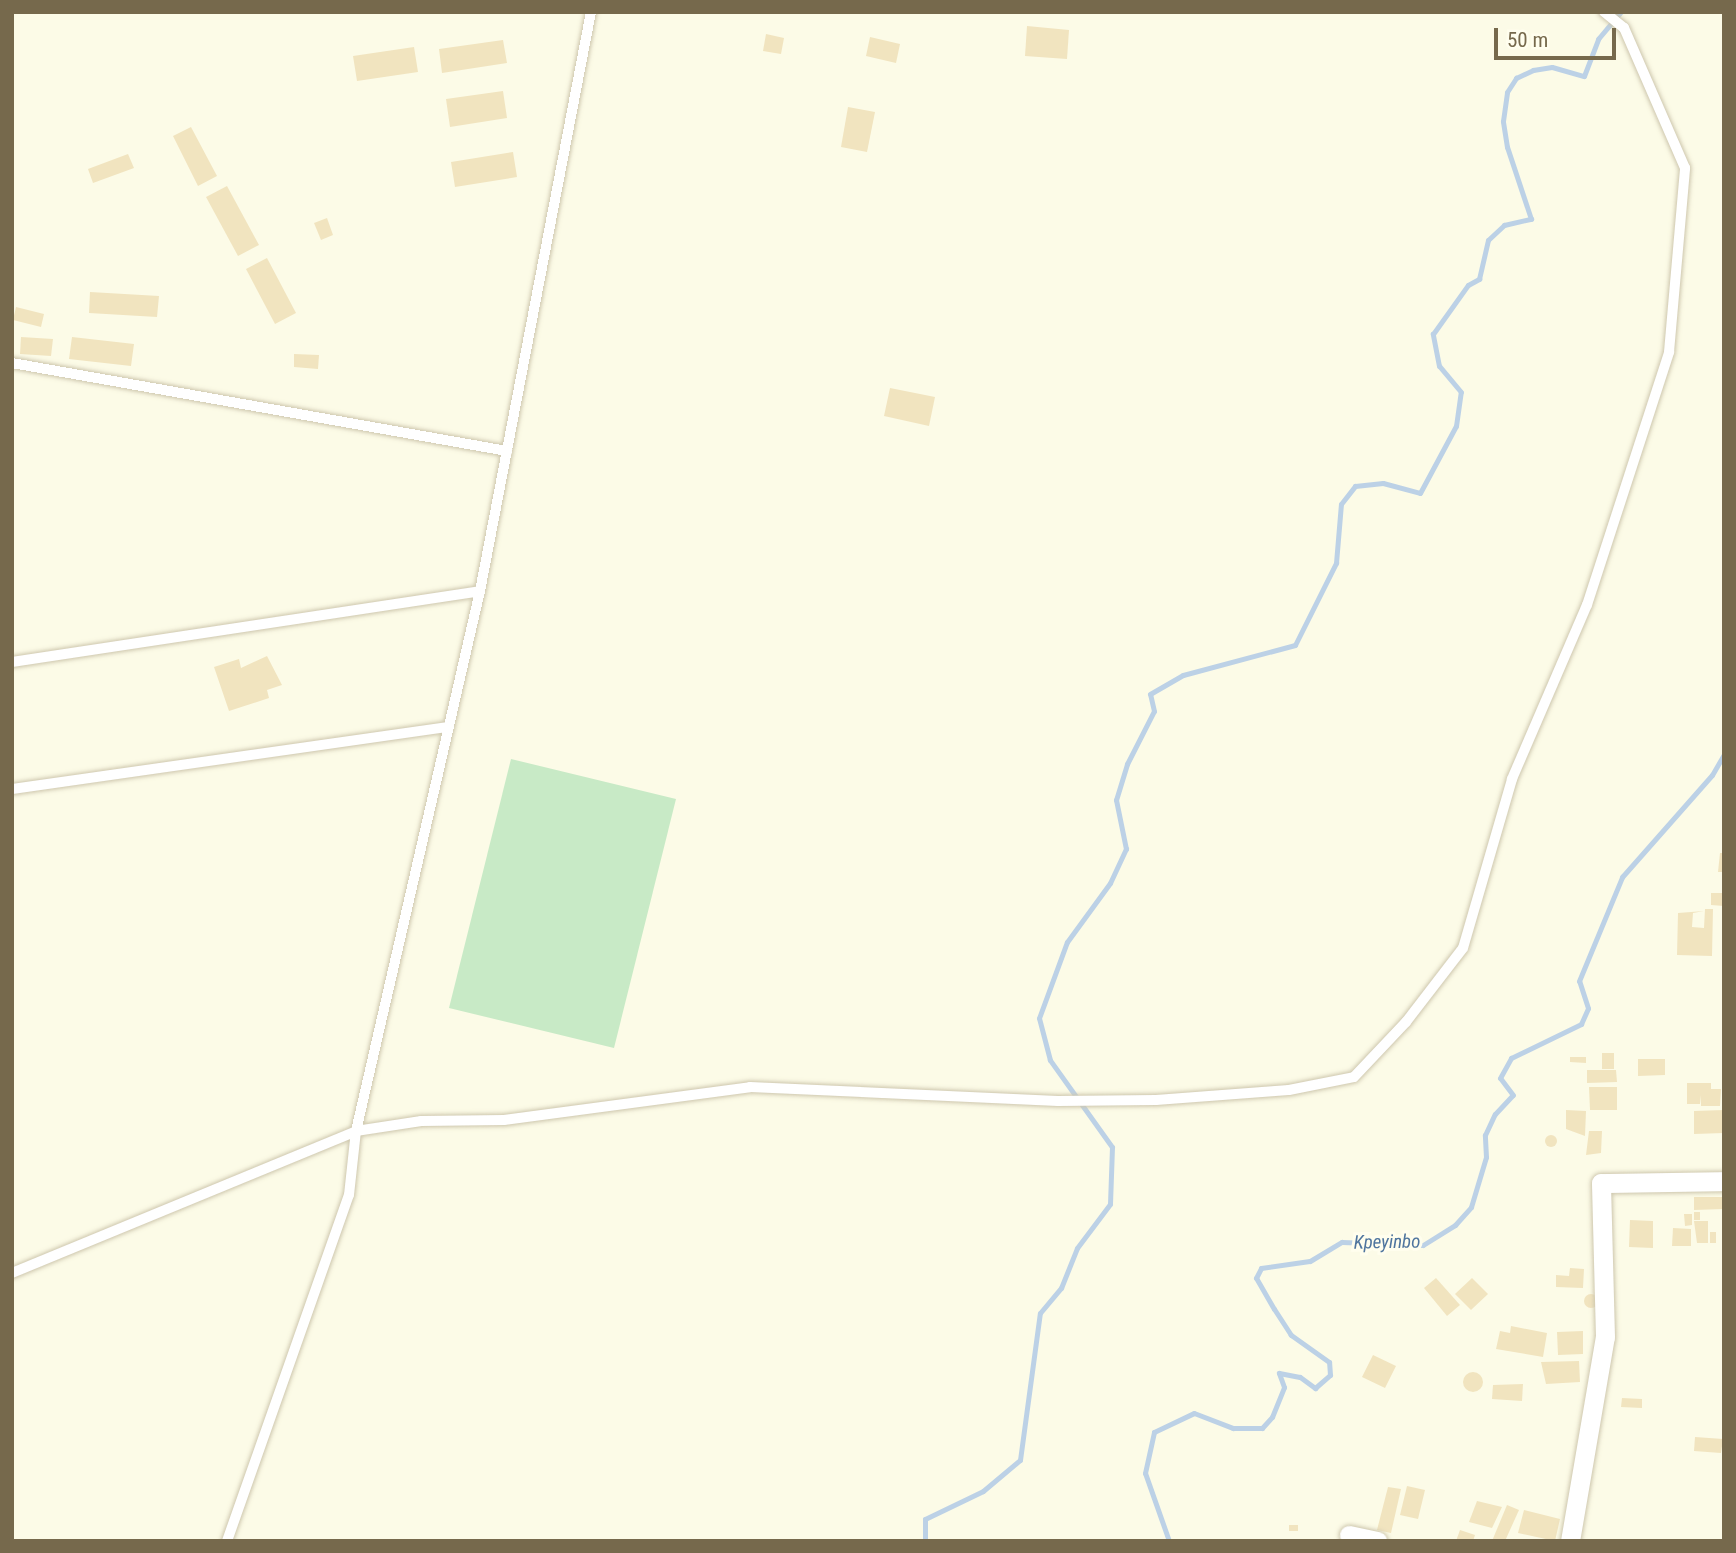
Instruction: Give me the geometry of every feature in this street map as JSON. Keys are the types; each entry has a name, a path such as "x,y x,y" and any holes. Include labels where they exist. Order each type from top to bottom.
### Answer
{"street":[{"path":"1570,1541 1605,1337 1601,1183 1724,1181"},
{"path":"1349,1535 1377,1541"}],"lane":[{"path":"227,1541 349,1195 356,1131 480,591 591,12"},
{"path":"12,1273 356,1131 421,1121 504,1120 750,1087 1058,1101 1156,1100 1289,1090 1354,1077 1406,1022 1462,948 1512,779 1587,605 1670,352 1685,169 1624,27 1604,12"},
{"path":"12,363 507,451"},
{"path":"12,662 480,591"},
{"path":"12,789 449,727"}],"green space":[{"path":"511,759 676,799 614,1048 449,1008"}],"building":[{"path":"1027,26 1069,30 1067,59 1025,56"},
{"path":"766,34 784,38 781,54 763,51"},
{"path":"870,37 900,44 896,63 866,56"},
{"path":"503,40 507,63 442,73 439,49"},
{"path":"414,47 418,72 357,81 353,56"},
{"path":"503,91 507,118 450,127 446,99"},
{"path":"848,107 875,112 867,152 841,147"},
{"path":"191,127 217,176 198,186 173,136"},
{"path":"513,152 517,177 455,187 451,162"},
{"path":"128,154 134,168 93,183 88,169"},
{"path":"227,186 259,245 238,256 206,197"},
{"path":"327,218 333,235 321,240 314,223"},
{"path":"267,258 296,313 275,324 246,269"},
{"path":"90,292 159,296 157,317 89,313"},
{"path":"16,307 44,314 41,327 13,320"},
{"path":"21,337 53,339 51,356 20,354"},
{"path":"72,337 134,344 131,366 69,359"},
{"path":"294,354 319,355 318,369 294,367"},
{"path":"890,388 935,397 929,426 884,416"},
{"path":"267,656 282,685 267,690 269,698 229,711 214,667 239,659 241,668"},
{"path":"1720,853 1724,853 1724,872 1718,872"},
{"path":"1711,893 1724,893 1724,906 1711,905"},
{"path":"1705,909 1713,909 1712,956 1677,955 1678,913 1704,911 1693,913 1692,927 1704,928"},
{"path":"1602,1053 1614,1053 1614,1069 1602,1069"},
{"path":"1570,1057 1586,1057 1586,1063 1570,1062"},
{"path":"1638,1059 1665,1059 1665,1075 1638,1076"},
{"path":"1587,1070 1616,1070 1617,1082 1587,1083"},
{"path":"1687,1083 1711,1083 1711,1089 1721,1089 1720,1106 1701,1106 1701,1095 1700,1104 1687,1104"},
{"path":"1589,1087 1617,1087 1617,1110 1590,1110"},
{"path":"1566,1110 1586,1111 1585,1136 1566,1129"},
{"path":"1724,1110 1724,1133 1694,1134 1694,1111"},
{"path":"1589,1131 1602,1131 1601,1153 1586,1155"},
{"path":"1551,1135 1557,1141 1551,1147 1545,1141"},
{"path":"1694,1197 1724,1197 1724,1209 1694,1210"},
{"path":"1694,1212 1700,1212 1700,1220 1694,1220"},
{"path":"1684,1214 1692,1214 1692,1225 1685,1226"},
{"path":"1630,1220 1653,1221 1653,1248 1629,1247"},
{"path":"1694,1221 1708,1221 1708,1243 1697,1243"},
{"path":"1673,1228 1691,1229 1691,1246 1672,1246"},
{"path":"1710,1232 1716,1232 1716,1243 1710,1243"},
{"path":"1570,1268 1584,1269 1583,1288 1556,1287 1556,1275 1569,1276"},
{"path":"1436,1278 1460,1305 1447,1316 1424,1288"},
{"path":"1472,1278 1488,1294 1471,1310 1455,1294"},
{"path":"1588,1294 1594,1294 1598,1301 1594,1308 1588,1308 1584,1304 1584,1298"},
{"path":"1511,1326 1547,1333 1543,1357 1496,1349 1500,1331 1510,1333"},
{"path":"1583,1331 1583,1354 1558,1355 1557,1332"},
{"path":"1373,1355 1396,1366 1385,1388 1362,1377"},
{"path":"1579,1361 1580,1382 1546,1384 1541,1362"},
{"path":"1473,1372 1480,1375 1483,1382 1480,1389 1473,1392 1466,1389 1463,1382 1466,1375"},
{"path":"1523,1384 1522,1401 1492,1399 1493,1385"},
{"path":"1622,1398 1642,1399 1642,1408 1621,1407"},
{"path":"1695,1437 1723,1439 1721,1453 1694,1451"},
{"path":"1407,1486 1425,1490 1418,1519 1400,1515"},
{"path":"1388,1487 1401,1489 1391,1533 1377,1530"},
{"path":"1477,1501 1502,1507 1492,1528 1469,1522"},
{"path":"1507,1505 1519,1510 1505,1541 1492,1541"},
{"path":"1524,1510 1560,1519 1555,1541 1518,1533"},
{"path":"1289,1525 1298,1525 1298,1531 1289,1531"},
{"path":"1460,1530 1475,1535 1473,1541 1456,1541"}],"waterway":[{"path":"925,1541 925,1519 983,1491 1020,1460 1040,1313 1061,1288 1077,1248 1110,1204 1112,1147 1050,1060 1039,1018 1067,942 1110,883 1126,849 1116,800 1127,764 1154,711 1150,694 1183,675 1295,645 1336,563 1341,504 1355,486 1383,483 1420,493 1456,426 1461,392 1439,366 1433,334 1468,285 1479,279 1488,240 1504,225 1531,219 1507,147 1503,121 1507,92 1516,78 1533,70 1552,67 1584,76 1598,39 1621,12"},
{"name":"Kpeyinbo","path":"1169,1541 1145,1473 1154,1432 1194,1413 1233,1428 1262,1428 1272,1417 1284,1387 1279,1373 1300,1377 1315,1388 1330,1375 1329,1362 1291,1335 1274,1309 1256,1278 1261,1268 1310,1261 1342,1242 1423,1245 1455,1225 1471,1207 1486,1157 1485,1135 1495,1114 1513,1095 1500,1078 1511,1058 1581,1024 1588,1008 1579,981 1622,877 1712,775 1724,754"}]}
